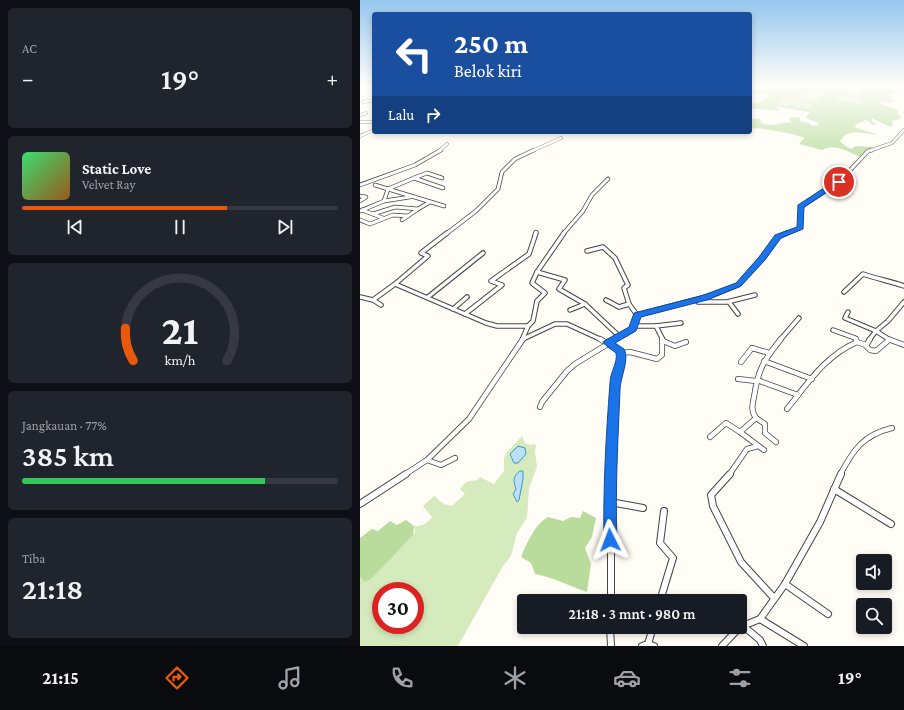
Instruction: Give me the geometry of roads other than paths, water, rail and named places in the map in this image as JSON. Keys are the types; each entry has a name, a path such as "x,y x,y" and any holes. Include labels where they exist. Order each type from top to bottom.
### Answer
{"street":[{"path":"360,122 372,122"},
{"path":"637,315 694,301 720,292 742,282 778,237 800,228 801,207 839,182 847,171 868,151 892,143 904,130"},
{"path":"360,136 372,131"},
{"path":"373,300 395,284 428,256 421,253 476,212 499,187 503,171 515,160 543,145 561,138"},
{"path":"360,185 415,166 444,148 447,144"},
{"path":"384,201 388,189 414,178 427,173 442,178"},
{"path":"414,178 444,188"},
{"path":"360,504 427,460 469,419 523,339 528,326 533,321 537,301 544,293 532,283 537,272 560,238 583,211 592,195 608,179"},
{"path":"376,185 444,206"},
{"path":"360,196 366,197 360,201"},
{"path":"361,211 384,201 413,197"},
{"path":"402,220 430,202"},
{"path":"373,214 387,207 406,206 418,209"},
{"path":"361,211 383,218"},
{"path":"360,220 370,224 396,213 408,216"},
{"path":"465,314 502,285 492,281 528,254 536,232"},
{"path":"587,251 602,247 612,253 628,285 624,288 629,304 637,315"},
{"path":"428,297 483,253"},
{"path":"537,272 565,280 560,289 585,304 619,336"},
{"path":"844,292 863,274 878,280 886,280 904,286"},
{"path":"395,284 493,325 528,326"},
{"path":"694,301 729,302 755,295"},
{"path":"360,297 373,300 381,305"},
{"path":"454,308 467,297"},
{"path":"606,300 619,306 629,304"},
{"path":"729,302 738,314"},
{"path":"866,345 876,331 888,321 904,302"},
{"path":"570,310 585,304"},
{"path":"848,312 845,318 876,331 889,340 904,345"},
{"path":"540,407 542,402 566,371 619,336 633,329 637,315"},
{"path":"776,442 764,431 765,424 756,418 752,412 757,381 764,361 769,353 799,318"},
{"path":"634,326 656,326 681,323"},
{"path":"523,339 555,324 570,324 608,343 622,353 630,352 658,358 662,355 663,341 656,326"},
{"path":"833,330 855,338 857,342 866,345 869,350 876,350 889,340"},
{"path":"663,341 675,346 686,342"},
{"path":"787,408 822,366 841,350 857,342"},
{"path":"741,362 752,348 769,353"},
{"path":"611,594 610,502 615,380 622,358 622,353"},
{"path":"764,361 812,379"},
{"path":"738,379 757,381 798,395"},
{"path":"740,432 756,418"},
{"path":"710,437 726,423 764,450"},
{"path":"747,624 760,619 785,584 820,522 848,459 854,450 869,436 880,430 892,428"},
{"path":"758,446 748,449 729,475 711,495 713,506 741,562 774,598"},
{"path":"427,460 439,465 444,465 455,458"},
{"path":"834,489 891,524"},
{"path":"610,502 643,508"},
{"path":"662,594 673,558 670,553 660,545 659,541 664,511"},
{"path":"785,584 828,614"},
{"path":"760,619 804,646"},
{"path":"747,630 760,640 763,646"},
{"path":"610,634 611,646"},
{"path":"648,645 651,634"},
{"path":"722,646 733,634"}],"water":[{"path":"518,446 525,448 526,454 518,463 514,463 510,454"},
{"path":"520,471 523,471 523,479 519,500 517,502 513,494 516,489 514,479"}]}
